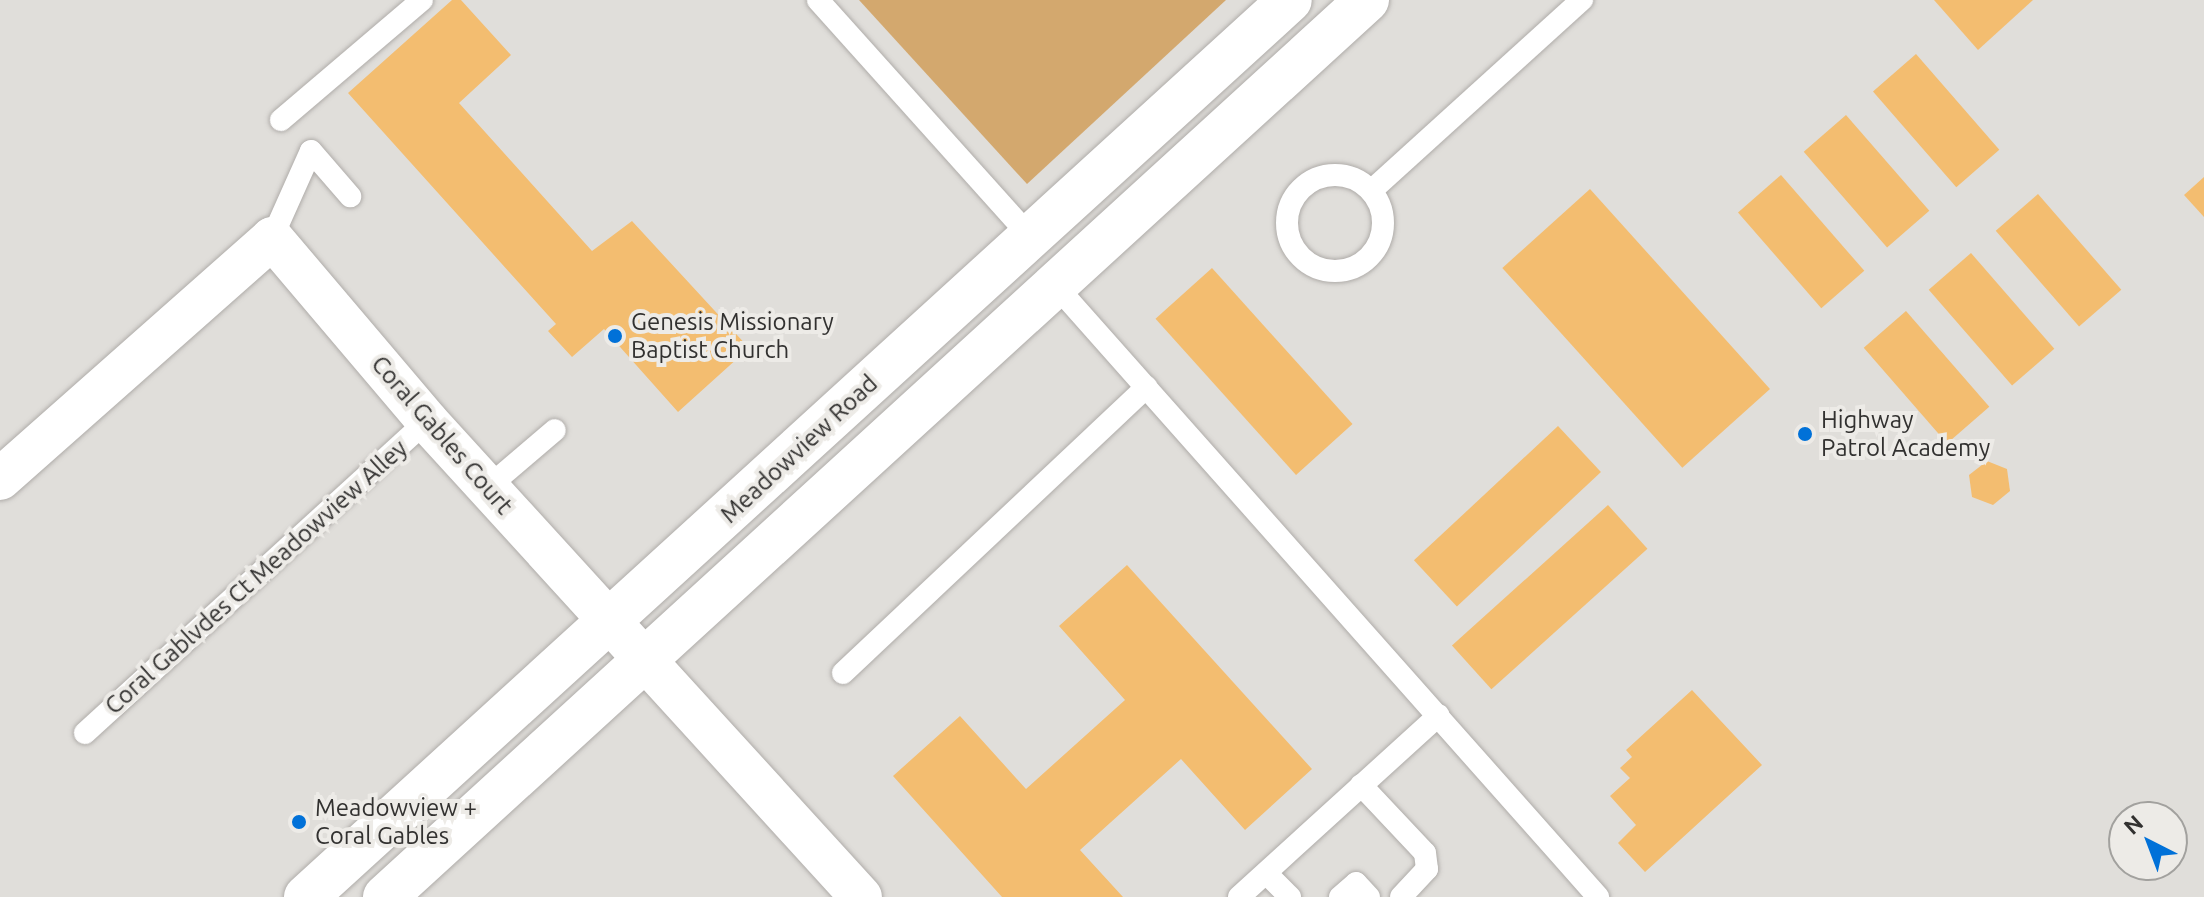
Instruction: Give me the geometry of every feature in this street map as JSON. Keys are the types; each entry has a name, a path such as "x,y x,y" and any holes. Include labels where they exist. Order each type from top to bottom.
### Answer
{"main road":[{"name":"Meadowview Road","path":"306,897 612,622 1290,0"},
{"path":"385,897 1367,0"}],"street":[{"name":"Coral Gables Court","path":"272,238 427,421 861,897"},
{"path":"0,479 272,238"}],"lane":[{"path":"281,120 422,0"},
{"path":"818,0 1031,237"},
{"path":"1371,191 1582,0"},
{"path":"272,238 311,151 350,196"},
{"path":"1337,175 1371,191 1383,226 1367,260 1332,272 1298,256 1288,240 1286,221 1302,187 1337,175"},
{"path":"1056,286 1598,897"},
{"path":"843,673 1146,387"},
{"name":"Coral Gablvdes Ct Meadowview Alley","path":"85,733 427,421"},
{"path":"487,488 555,430"},
{"path":"1239,897 1439,715"},
{"path":"1361,785 1425,853 1427,869 1401,897"},
{"path":"1266,873 1290,897"},
{"path":"1340,897 1356,883 1369,897"}],"shaded area":[{"path":"859,0 1226,0 1027,184"}],"building":[{"path":"452,0 461,0 511,55 459,103 592,251 632,221 749,348 678,412 604,329 572,357 548,331 556,324 348,93"},
{"path":"1934,0 2033,0 1978,50"},
{"path":"1916,54 1999,150 1956,187 1873,91"},
{"path":"1846,115 1929,211 1887,248 1804,152"},
{"path":"1781,175 1864,271 1821,308 1738,212"},
{"path":"2204,177 2204,217 2184,195"},
{"path":"1590,189 1770,389 1682,468 1502,268"},
{"path":"2038,194 2121,290 2079,327 1996,231"},
{"path":"1971,253 2054,349 2012,386 1929,290"},
{"path":"1212,268 1353,424 1296,475 1156,319"},
{"path":"1906,311 1989,407 1947,444 1864,348"},
{"path":"1558,426 1601,472 1457,606 1414,560"},
{"path":"1987,461 2007,469 2010,491 1993,505 1972,497 1969,475"},
{"path":"1608,505 1647,549 1491,689 1452,646"},
{"path":"1127,565 1312,769 1245,830 1181,759 1080,850 1123,897 1002,897 893,776 960,716 1026,789 1125,700 1059,626"},
{"path":"1692,690 1762,765 1645,872 1618,843 1636,825 1610,796 1630,778 1620,768 1632,757 1626,750"}],"place":[{"name":"Genesis Missionary Baptist Church","path":"615,336"},
{"name":"Highway Patrol Academy","path":"1805,434"},
{"name":"Meadowview + Coral Gables","path":"299,822"}]}
